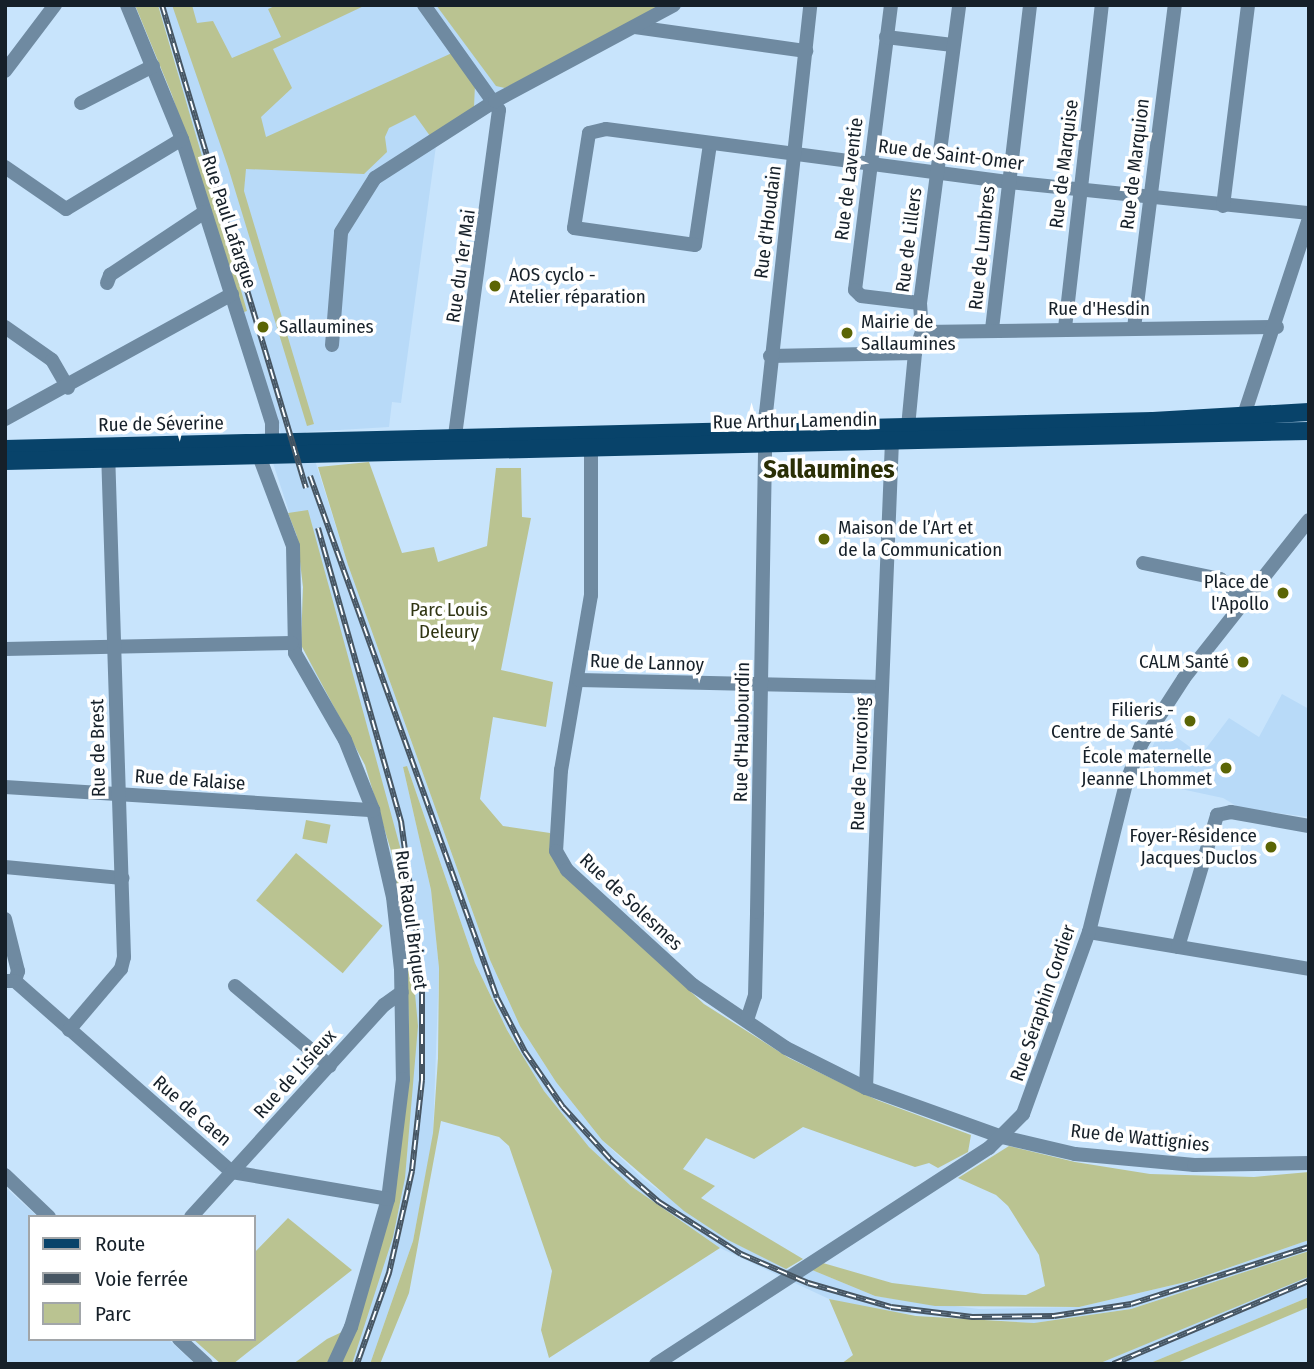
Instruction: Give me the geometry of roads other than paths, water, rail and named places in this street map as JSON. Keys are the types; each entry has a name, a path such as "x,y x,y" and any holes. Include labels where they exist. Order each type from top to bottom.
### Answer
{"main road":[{"name":"Rue Arthur Lamendin","path":"902,435 1243,418 1309,412"},
{"name":"Rue Arthur Lamendin","path":"271,453 455,444 766,437 1309,431"},
{"name":"Rue Arthur Lamendin","path":"318,441 591,446 766,437"},
{"name":"Rue de Séverine","path":"5,449 108,453 271,453 318,441"},
{"name":"Rue de Séverine","path":"5,461 108,453"}],"street":[{"path":"5,71 55,5"},
{"name":"Rue Paul Lafargue","path":"127,5 182,139 232,295 271,453"},
{"path":"424,5 495,101"},
{"path":"332,345 341,232 375,178 495,101 674,5"},
{"name":"Rue d'Houdain","path":"766,437 770,356 796,153 810,5"},
{"name":"Rue de Laventie","path":"891,5 855,290 861,296 920,303"},
{"name":"Rue de Lillers","path":"902,435 915,353 922,332 920,303 959,5"},
{"name":"Rue de Lumbres","path":"992,329 1030,5"},
{"name":"Rue de Marquise","path":"1065,328 1102,5"},
{"name":"Rue de Marquion","path":"1134,328 1175,5"},
{"path":"1223,206 1248,5"},
{"path":"635,27 806,51"},
{"path":"886,37 953,45"},
{"path":"81,103 153,66"},
{"name":"Rue du 1er Mai","path":"455,444 500,119 495,101"},
{"name":"Rue de Saint-Omer","path":"710,144 695,245 574,228 589,133 606,129 1008,182 1309,213"},
{"path":"5,167 66,209 182,139"},
{"path":"107,283 110,275 205,212"},
{"path":"1243,418 1276,327 1309,219"},
{"path":"5,419 68,388 232,295"},
{"path":"5,327 52,360 68,388"},
{"name":"Rue d'Hesdin","path":"922,332 1276,327"},
{"path":"770,356 915,353"},
{"name":"Rue de Tourcoing","path":"866,1088 889,509 902,435"},
{"name":"Rue d'Haubourdin","path":"747,1020 755,996 766,437"},
{"name":"Rue de Solesmes","path":"591,446 591,594 579,680 561,769 558,860 693,985 786,1048 866,1088 970,1126"},
{"name":"Rue de Brest","path":"69,1030 121,970 122,878 108,453"},
{"name":"Rue Raoul Briquet","path":"271,453 293,546 297,584 292,643 303,671 345,740 373,810 393,897 402,992 403,1079 387,1199 351,1327 334,1364"},
{"name":"Rue Séraphin Cordier","path":"656,1364 1002,1137 1030,1102 1089,932 1127,780 1142,743 1184,678 1309,520"},
{"path":"1143,563 1220,579 1245,599"},
{"path":"5,649 292,643"},
{"name":"Rue de Lannoy","path":"579,680 882,687"},
{"name":"Rue de Falaise","path":"5,787 373,810"},
{"path":"1178,947 1217,815 1231,812 1309,826"},
{"path":"5,867 122,878"},
{"path":"5,919 18,971 10,981"},
{"path":"1089,932 1309,970"},
{"name":"Rue de Caen","path":"10,981 232,1172 387,1199"},
{"path":"234,986 330,1066"},
{"name":"Rue de Lisieux","path":"193,1215 384,1005 402,992"},
{"name":"Rue de Wattignies","path":"970,1126 1002,1137 1075,1154 1194,1165 1309,1163"},
{"path":"5,1175 47,1215"},
{"path":"182,1341 206,1364"}],"railway":[{"path":"162,5 306,488"},
{"path":"310,476 497,998 525,1052 563,1107 611,1160 659,1202 741,1254 808,1283 891,1307 972,1317 1054,1316 1131,1304 1309,1247"},
{"path":"318,528 401,821 422,974 422,1080 412,1171 389,1273 357,1364"},
{"path":"1113,1364 1309,1281"}],"place":[{"name":"AOS cyclo - Atelier réparation","path":"495,286"},
{"name":"Sallaumines","path":"263,327"},
{"name":"Mairie de Sallaumines","path":"847,333"},
{"name":"Maison de l’Art et de la Communication","path":"824,539"},
{"name":"Place de l'Apollo","path":"1283,593"},
{"name":"CALM Santé","path":"1243,662"},
{"name":"Filieris - Centre de Santé","path":"1190,721"},
{"name":"École maternelle Jeanne Lhommet","path":"1226,768"},
{"name":"Foyer-Résidence Jacques Duclos","path":"1271,847"}],"district":[{"name":"Sallaumines","path":"829,470"}],"park label":[{"name":"Parc Louis Deleury","path":"449,621"}]}
